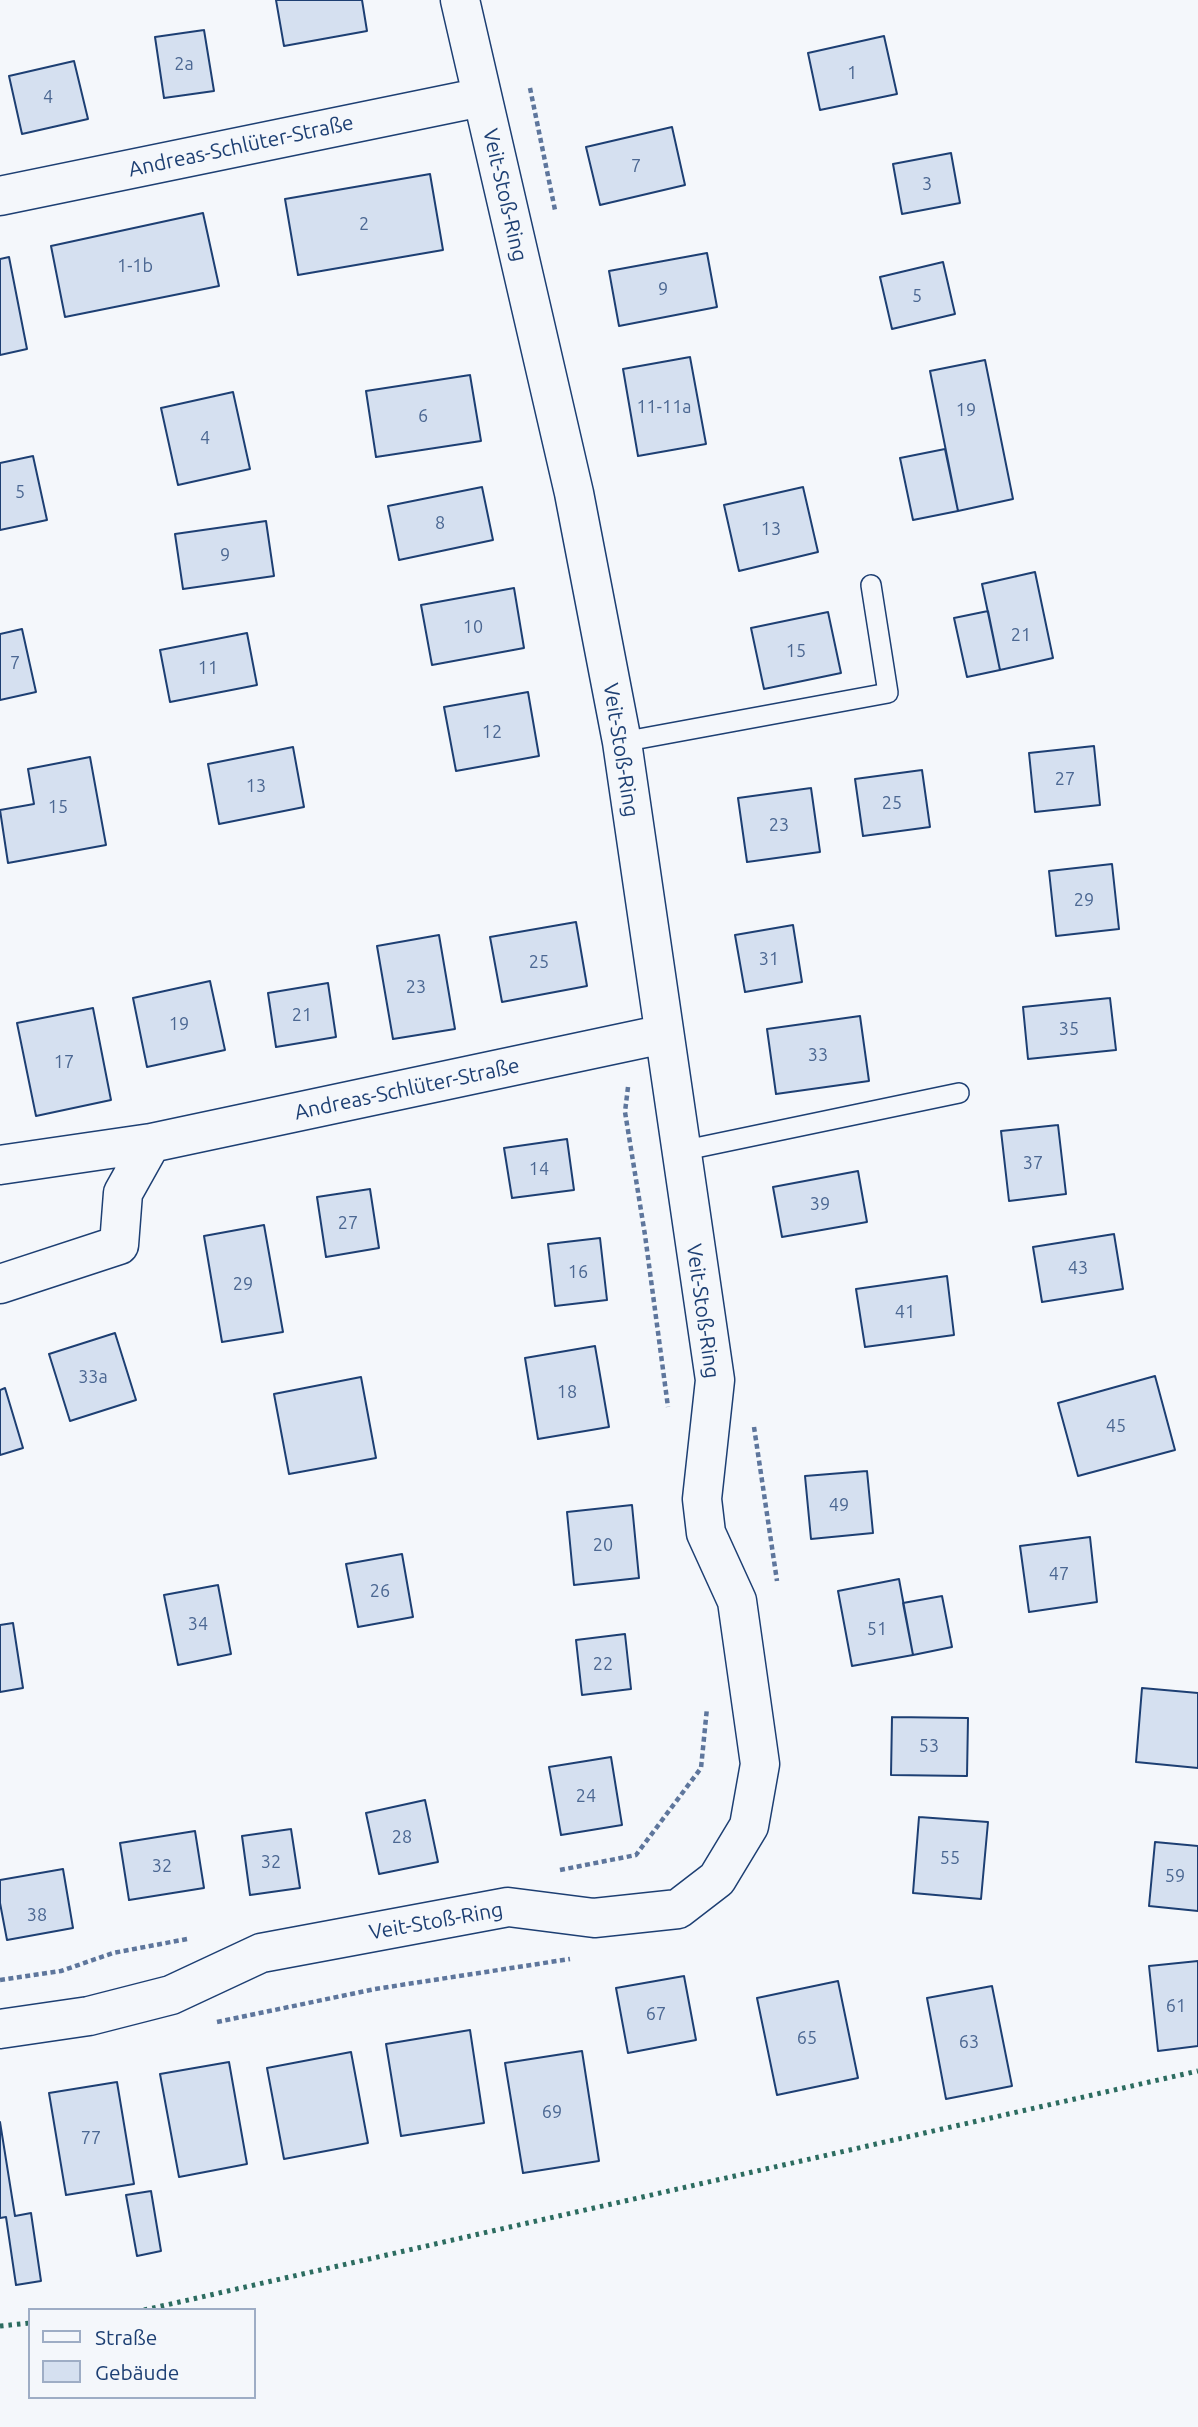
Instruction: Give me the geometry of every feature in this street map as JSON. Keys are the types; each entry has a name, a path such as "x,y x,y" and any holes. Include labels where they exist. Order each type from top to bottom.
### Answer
{"street":[{"name":"Veit-Stoß-Ring","path":"0,2029 89,2016 171,1995 261,1953 508,1907 594,1917 678,1909 717,1879 749,1826 760,1764 737,1601 706,1533 702,1499 715,1380 681,1151 649,1037 622,743 574,493 460,0"},
{"name":"Andreas-Schlüter-Straße","path":"0,196 482,96"},
{"name":"Andreas-Schlüter-Straße","path":"0,1164 151,1143 649,1037"},
{"path":"0,1284 119,1245 123,1193 151,1143"}],"lane":[{"path":"622,743 887,693 871,585"},
{"path":"681,1151 959,1093"}],"path":[{"path":"530,88 555,211"},
{"path":"649,1037 625,1112 645,1235 668,1411"},
{"path":"753,1418 778,1591"},
{"path":"559,1870 636,1855 701,1768 708,1710 706,1697"},
{"path":"0,1980 61,1971 113,1953 195,1938"},
{"path":"215,2023 375,1989 579,1957"}],"building":[{"path":"276,0 362,0 367,31 284,46"},
{"path":"204,30 214,91 164,98 155,37"},
{"path":"884,36 897,94 820,110 808,53"},
{"path":"74,61 88,119 22,134 9,76"},
{"path":"672,127 685,185 600,205 586,147"},
{"path":"951,153 960,203 902,214 893,164"},
{"path":"430,174 443,250 298,275 285,199"},
{"path":"203,213 219,286 65,317 51,246"},
{"path":"707,253 717,307 619,326 609,271"},
{"path":"9,257 27,349 0,355 0,259"},
{"path":"943,262 955,314 892,329 880,277"},
{"path":"690,357 706,444 638,456 623,369"},
{"path":"985,360 1013,499 958,511 930,371"},
{"path":"470,375 481,441 376,457 366,391"},
{"path":"233,392 250,469 178,485 161,408"},
{"path":"945,449 958,511 913,520 900,458"},
{"path":"33,456 47,520 0,530 0,463"},
{"path":"482,487 493,540 399,560 388,506"},
{"path":"803,487 818,552 739,571 724,505"},
{"path":"266,521 274,576 183,589 175,534"},
{"path":"1035,572 1053,658 1000,670 982,584"},
{"path":"514,588 524,648 432,665 421,605"},
{"path":"988,611 1000,670 967,677 954,618"},
{"path":"828,612 841,673 764,689 751,628"},
{"path":"22,629 36,692 0,700 0,634"},
{"path":"247,633 257,685 170,702 160,650"},
{"path":"528,692 539,756 456,771 444,707"},
{"path":"1094,746 1100,805 1035,812 1029,753"},
{"path":"293,747 304,807 219,824 208,764"},
{"path":"90,757 106,845 8,863 0,810 34,804 28,769"},
{"path":"922,770 930,827 863,836 855,779"},
{"path":"811,788 820,852 747,862 738,798"},
{"path":"1112,864 1119,929 1056,936 1049,871"},
{"path":"576,922 587,986 502,1002 490,937"},
{"path":"793,925 802,982 745,992 735,935"},
{"path":"439,935 455,1029 393,1039 377,946"},
{"path":"210,981 225,1050 147,1067 133,998"},
{"path":"328,983 336,1037 276,1047 268,993"},
{"path":"1110,998 1116,1050 1028,1059 1023,1007"},
{"path":"93,1008 111,1100 36,1116 17,1023"},
{"path":"860,1016 869,1081 776,1094 767,1029"},
{"path":"1058,1125 1066,1194 1009,1201 1001,1131"},
{"path":"567,1139 574,1190 512,1198 504,1148"},
{"path":"858,1171 867,1222 782,1237 773,1187"},
{"path":"370,1189 379,1248 326,1257 317,1197"},
{"path":"264,1225 283,1332 222,1342 204,1236"},
{"path":"1114,1234 1123,1289 1042,1302 1033,1247"},
{"path":"600,1238 607,1300 555,1306 548,1244"},
{"path":"947,1276 954,1335 865,1347 856,1289"},
{"path":"115,1333 136,1400 70,1421 49,1354"},
{"path":"595,1346 609,1427 538,1439 525,1358"},
{"path":"1155,1376 1175,1450 1078,1476 1058,1403"},
{"path":"361,1377 376,1458 289,1474 274,1394"},
{"path":"5,1388 23,1448 0,1455 0,1390"},
{"path":"867,1471 873,1533 811,1539 805,1476"},
{"path":"632,1505 639,1578 574,1585 567,1512"},
{"path":"1090,1537 1097,1602 1029,1612 1020,1546"},
{"path":"402,1554 413,1617 358,1627 346,1564"},
{"path":"899,1579 913,1655 852,1666 838,1591"},
{"path":"218,1585 231,1654 178,1665 164,1595"},
{"path":"942,1596 952,1647 913,1655 903,1603"},
{"path":"13,1623 23,1688 0,1692 0,1625"},
{"path":"625,1634 631,1689 582,1695 576,1640"},
{"path":"1142,1688 1198,1693 1198,1768 1136,1762"},
{"path":"892,1717 968,1718 967,1776 891,1775"},
{"path":"611,1757 622,1825 561,1835 549,1767"},
{"path":"425,1800 438,1862 379,1874 366,1813"},
{"path":"919,1817 988,1822 981,1899 913,1893"},
{"path":"291,1829 300,1888 250,1895 242,1836"},
{"path":"195,1831 204,1888 129,1900 120,1843"},
{"path":"1155,1842 1198,1846 1198,1911 1149,1906"},
{"path":"63,1869 73,1928 7,1940 0,1903 0,1880"},
{"path":"1198,1961 1198,2046 1158,2051 1149,1966"},
{"path":"684,1976 696,2040 628,2053 616,1988"},
{"path":"838,1981 858,2078 777,2095 757,1998"},
{"path":"992,1986 1012,2086 946,2099 927,1998"},
{"path":"470,2030 484,2123 401,2136 386,2044"},
{"path":"582,2051 599,2161 523,2173 505,2063"},
{"path":"351,2052 368,2143 284,2159 267,2068"},
{"path":"229,2062 247,2164 179,2177 160,2074"},
{"path":"117,2082 134,2184 66,2195 49,2093"},
{"path":"0,2122 15,2216 31,2213 41,2281 16,2285 6,2217 0,2218"},
{"path":"151,2191 161,2251 137,2256 126,2195"}],"hedge":[{"path":"153,2308 1198,2071"},
{"path":"0,2326 28,2323"}]}
